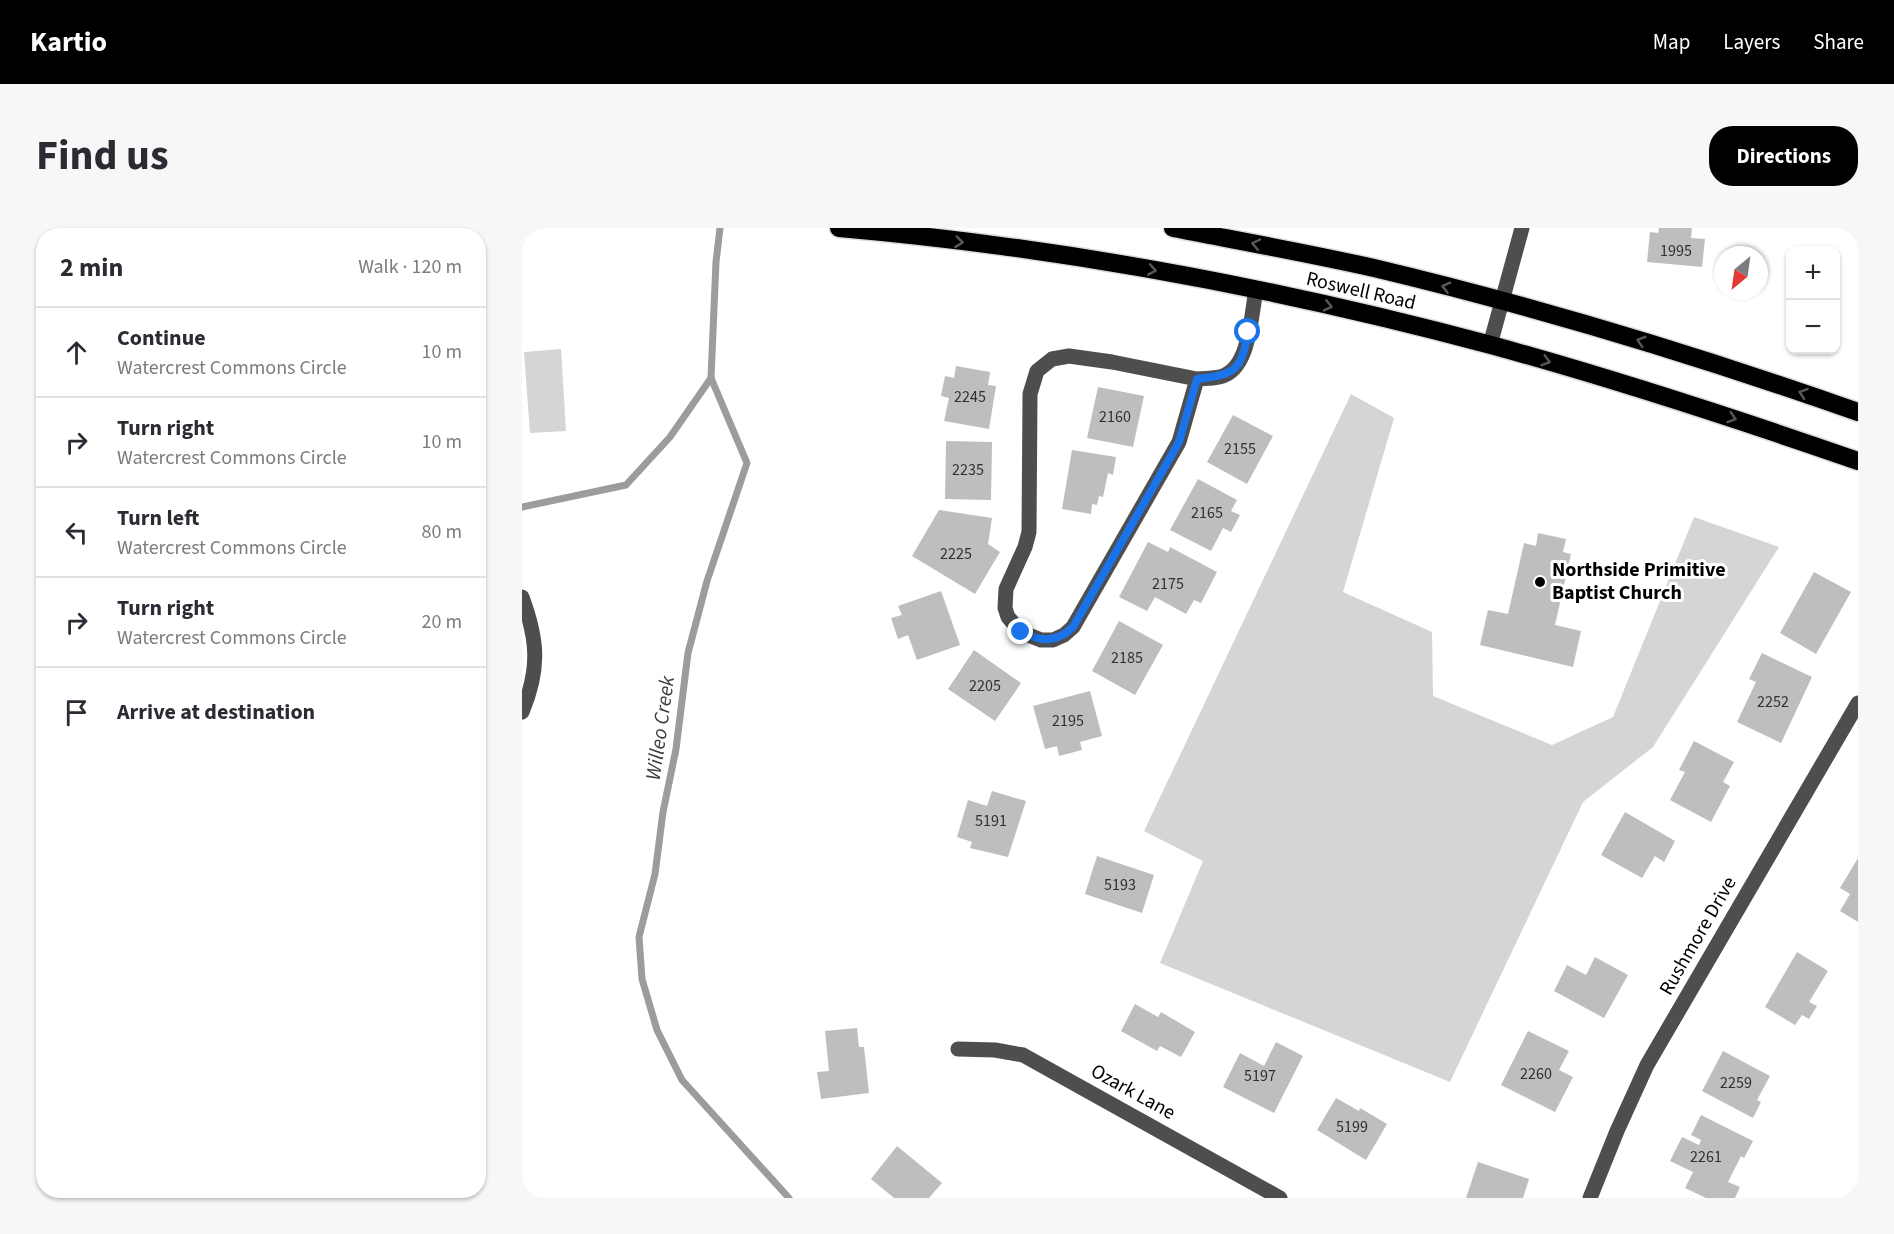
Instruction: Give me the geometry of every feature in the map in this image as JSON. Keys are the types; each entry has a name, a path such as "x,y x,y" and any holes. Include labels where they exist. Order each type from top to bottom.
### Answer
{"highway":[{"name":"Roswell Road","path":"838,228 1079,258 1256,290 1490,345 1670,398 1858,461"},
{"name":"Roswell Road","path":"1173,228 1372,268 1503,301 1644,341 1858,412"}],"street":[{"path":"1490,345 1522,228"},
{"path":"1197,379 1179,442 1073,627 1064,635 1053,640 1041,640 1021,632 1008,617 1004,598 1029,532 1030,394 1037,371 1052,359 1069,356 1197,379 1224,376 1238,366 1245,349 1256,290"},
{"path":"522,597 532,624 536,658 530,692 522,712"},
{"name":"Rushmore Drive","path":"1590,1198 1647,1065 1858,703"},
{"name":"Ozark Lane","path":"958,1049 995,1050 1023,1054 1280,1198"}],"shaded area":[{"path":"561,349 566,431 530,433 524,352"},
{"path":"1351,394 1394,418 1343,592 1432,632 1433,696 1552,745 1613,717 1694,517 1779,547 1653,747 1583,802 1450,1082 1160,963 1203,861 1144,831"}],"building":[{"path":"1659,228 1692,228 1691,238 1705,239 1702,267 1647,262 1650,232 1658,233"},
{"path":"956,366 990,372 988,385 996,386 989,429 944,421 949,398 941,396 945,376 954,378"},
{"path":"1098,387 1144,396 1133,447 1087,438"},
{"path":"1233,415 1273,436 1247,484 1207,462"},
{"path":"946,441 992,442 991,500 945,499"},
{"path":"1072,450 1116,457 1113,475 1108,473 1103,497 1099,496 1097,505 1092,504 1091,514 1062,509"},
{"path":"1198,479 1237,500 1231,511 1240,515 1231,532 1223,528 1211,551 1170,530"},
{"path":"939,510 992,518 988,544 1000,552 975,594 912,556"},
{"name":"Northside Primitive Baptist Church","path":"1538,533 1566,539 1563,552 1571,554 1555,625 1581,631 1573,667 1480,645 1488,610 1508,614 1524,543 1536,546"},
{"path":"1148,542 1168,552 1170,547 1217,572 1201,603 1194,600 1186,614 1155,597 1147,611 1119,597"},
{"path":"1814,572 1851,592 1816,654 1780,633"},
{"path":"941,591 960,645 917,660 908,635 898,639 891,618 902,615 898,606"},
{"path":"1119,621 1163,645 1135,695 1092,671"},
{"path":"974,650 1021,683 995,721 948,689"},
{"path":"1762,653 1812,677 1781,743 1737,722 1756,682 1749,679"},
{"path":"1090,691 1102,736 1080,742 1082,750 1059,756 1057,746 1045,749 1033,706"},
{"path":"1694,741 1734,762 1723,782 1730,786 1711,822 1670,800 1685,772 1679,770"},
{"path":"992,791 1026,801 1008,857 970,848 972,842 957,837 968,800 987,806"},
{"path":"1625,812 1675,841 1664,862 1655,856 1642,878 1601,855"},
{"path":"1097,856 1154,875 1142,913 1085,894"},
{"path":"1858,858 1858,922 1840,911 1850,894 1840,888"},
{"path":"1797,952 1828,971 1809,1002 1817,1006 1809,1019 1802,1015 1795,1025 1765,1007"},
{"path":"1595,957 1628,975 1604,1018 1554,991 1567,965 1586,975"},
{"path":"1135,1004 1158,1017 1161,1012 1195,1032 1181,1057 1160,1046 1157,1051 1121,1031"},
{"path":"857,1028 859,1047 864,1047 869,1093 821,1099 817,1072 829,1071 825,1031"},
{"path":"1528,1031 1569,1051 1559,1070 1573,1077 1555,1112 1501,1085"},
{"path":"1276,1042 1303,1056 1274,1113 1223,1087 1240,1053 1264,1066"},
{"path":"1723,1051 1770,1076 1757,1100 1761,1102 1753,1118 1702,1091"},
{"path":"1336,1098 1359,1111 1360,1108 1387,1124 1366,1160 1317,1130"},
{"path":"1701,1115 1753,1141 1744,1158 1741,1156 1728,1182 1740,1187 1735,1198 1706,1198 1685,1188 1693,1172 1670,1161 1682,1137 1699,1145 1701,1140 1691,1135"},
{"path":"897,1146 942,1183 929,1198 894,1198 871,1179"},
{"path":"1478,1162 1529,1179 1523,1198 1466,1198"}],"waterway":[{"name":"Willeo Creek","path":"720,228 716,262 711,378 747,463 707,581 688,653 676,749 663,812 655,874 639,937 642,979 657,1030 682,1080 789,1198"},
{"path":"522,507 626,485 670,437 711,378"}],"place":[{"name":"Northside Primitive Baptist Church","path":"1540,582"}],"route":[{"path":"1021,632 1041,640 1053,640 1064,635 1073,627 1179,442 1193,400 1197,379 1224,376 1238,366 1245,349 1248,332"}]}
